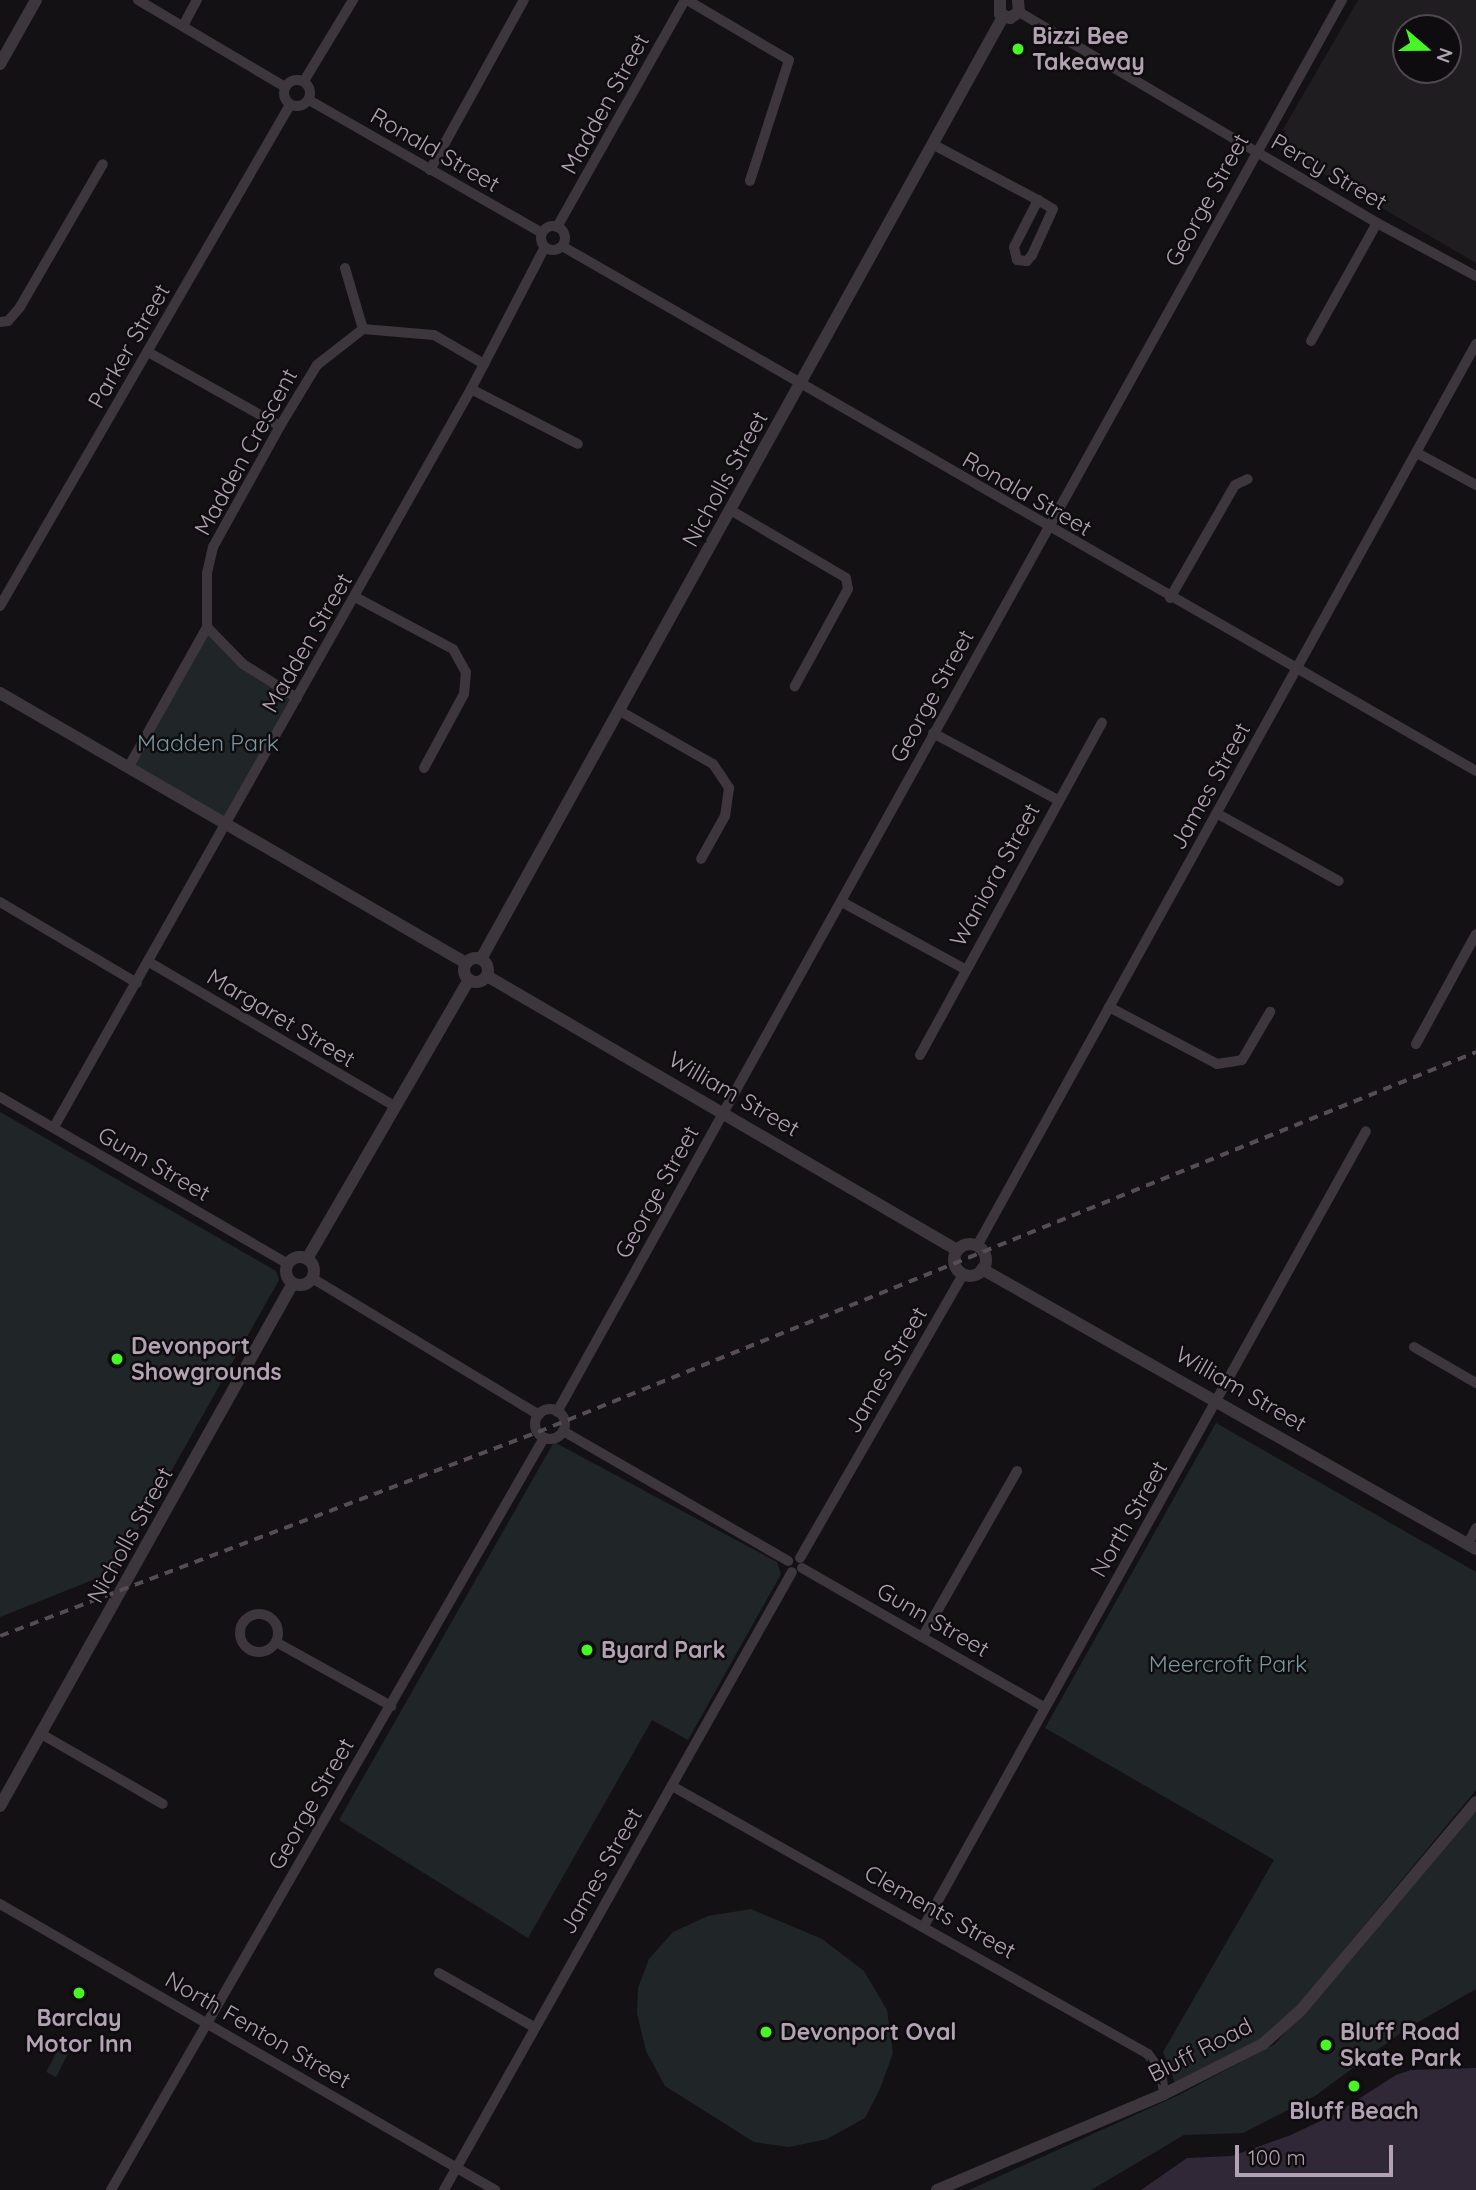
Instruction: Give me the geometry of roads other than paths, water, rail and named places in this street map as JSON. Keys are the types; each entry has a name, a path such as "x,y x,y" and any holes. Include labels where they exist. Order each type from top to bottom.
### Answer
{"street":[{"path":"0,64 36,0"},
{"path":"138,0 285,87"},
{"path":"183,26 197,0"},
{"path":"304,81 353,0"},
{"path":"430,170 524,0"},
{"path":"686,0 789,60 750,181"},
{"name":"Madden Street","path":"557,227 686,0"},
{"path":"999,0 1003,17 1019,6"},
{"name":"George Street","path":"557,1412 842,902 1255,152 1342,0"},
{"name":"Percy Street","path":"1019,6 1255,152 1377,223 1476,276"},
{"name":"Nicholls Street","path":"481,959 732,511 1003,17"},
{"path":"291,81 304,81 309,88 309,100 302,106 290,105 283,94 285,87 291,81"},
{"name":"Ronald Street","path":"309,100 542,233"},
{"name":"Parker Street","path":"0,606 290,105"},
{"path":"934,145 1053,209 1053,215 1032,255 1027,261 1017,260 1014,247 1038,201"},
{"path":"0,322 8,321 20,307 103,164"},
{"path":"1311,341 1377,223"},
{"path":"557,227 564,234 562,246 554,250 545,247 542,233 557,227"},
{"name":"Ronald Street","path":"562,246 1048,528 1476,771"},
{"name":"Madden Street","path":"54,1128 228,825 471,389 545,247"},
{"path":"345,268 363,329 434,335 484,364"},
{"name":"Madden Crescent","path":"207,627 207,573 213,547 317,365 363,329"},
{"name":"James Street","path":"977,1246 1476,344"},
{"path":"148,352 280,426"},
{"path":"471,389 578,444"},
{"path":"1417,453 1476,485"},
{"path":"1170,597 1235,485 1248,480"},
{"path":"732,511 846,578 848,589 794,686"},
{"path":"355,597 453,649 466,672 464,694 424,768"},
{"path":"128,768 207,627 243,664 297,698"},
{"path":"0,693 466,963 481,959 488,968 487,976 480,982 469,981"},
{"path":"620,711 713,764 729,788 724,816 701,859"},
{"name":"Waniora Street","path":"920,1055 1102,723"},
{"name":"Waniora Street","path":"933,733 1058,800"},
{"path":"1218,814 1339,881"},
{"path":"0,902 137,983"},
{"name":"Waniora Street","path":"842,902 965,969"},
{"path":"1416,1044 1476,934"},
{"name":"Margaret Street","path":"149,962 394,1106"},
{"path":"466,963 463,971 469,981"},
{"name":"William Street","path":"487,976 725,1112 957,1250"},
{"path":"307,1259 469,981"},
{"path":"1109,1006 1217,1064 1242,1060 1270,1012"},
{"name":"Gunn Street","path":"0,1097 288,1264"},
{"name":"North Street","path":"925,1924 1044,1707 1219,1400 1366,1131"},
{"path":"966,1245 977,1246 984,1255 982,1269 974,1275 963,1274 954,1261 957,1250 966,1245"},
{"path":"296,1258 307,1259 313,1265 312,1278 302,1285 293,1283 288,1277 288,1264 296,1258"},
{"name":"William Street","path":"982,1269 1219,1400 1472,1546"},
{"name":"James Street","path":"444,2190 963,1274"},
{"path":"312,1278 539,1415 557,1412 564,1421 563,1431 556,1438 544,1438 536,1427 539,1415"},
{"name":"Nicholls Street","path":"0,1806 43,1735 293,1283"},
{"path":"1414,1347 1476,1383"},
{"path":"563,1431 798,1566"},
{"name":"George Street","path":"111,2190 544,1438"},
{"path":"923,1636 1017,1471"},
{"path":"1472,1546 1476,1528"},
{"name":"Gunn Street","path":"798,1566 1044,1707"},
{"path":"276,1642 391,1706"},
{"path":"43,1735 163,1804"},
{"name":"Clements Street","path":"672,1786 925,1924 1148,2054 1161,2072 1164,2094"},
{"name":"Bluff Road","path":"937,2190 1164,2094 1263,2043 1301,2010 1476,1802"},
{"name":"North Fenton Street","path":"0,1904 495,2190"},
{"path":"439,1973 534,2027"}],"railway":[{"path":"0,1636 538,1432 1476,1052"}],"place":[{"name":"Bizzi Bee Takeaway","path":"1018,49"},
{"name":"Devonport Showgrounds","path":"117,1359"},
{"name":"Byard Park","path":"587,1650"},
{"name":"Barclay Motor Inn","path":"79,1993"},
{"name":"Devonport Oval","path":"766,2032"},
{"name":"Bluff Road Skate Park","path":"1326,2045"},
{"name":"Bluff Beach","path":"1354,2086"}],"park label":[{"name":"Madden Park","path":"208,743"},
{"name":"Meercroft Park","path":"1228,1664"}]}
